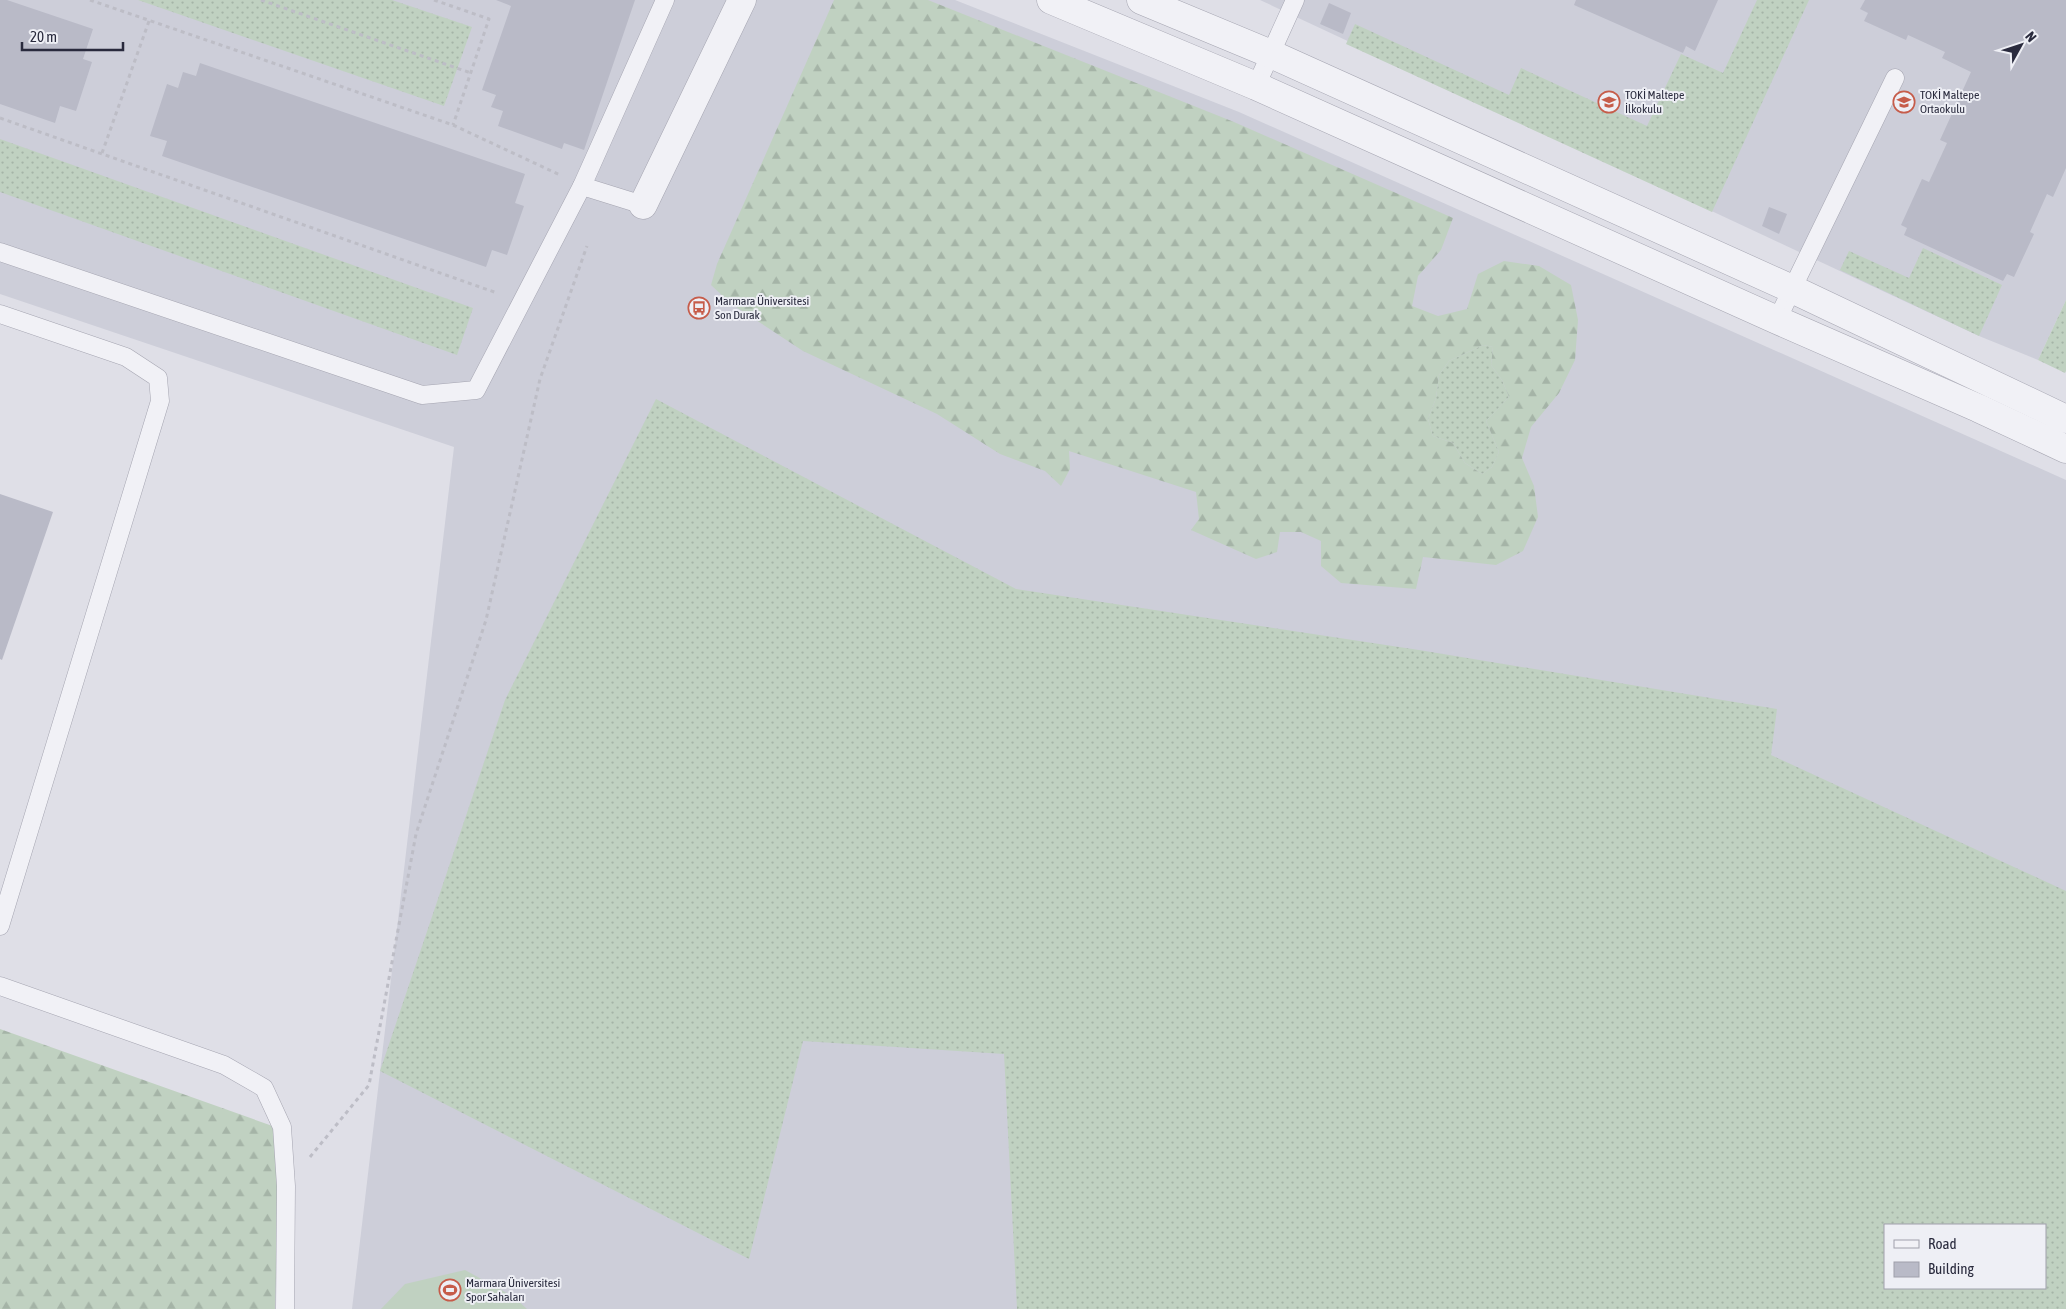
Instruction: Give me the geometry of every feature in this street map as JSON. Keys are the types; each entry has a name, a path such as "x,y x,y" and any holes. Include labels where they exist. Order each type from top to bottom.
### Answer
{"street":[{"path":"643,205 742,0"},
{"path":"1051,0 1256,86 2066,449"},
{"path":"1141,0 1272,54 1792,290 2066,419"}],"lane":[{"path":"0,252 422,395 476,390 582,186 665,0"},
{"path":"1256,86 1295,0"},
{"path":"1777,320 1895,78"},
{"path":"582,186 643,205"},
{"path":"0,314 126,357 158,378 160,402 0,926"},
{"path":"0,986 224,1065 264,1088 282,1127 286,1186 285,1309"}],"path":[{"path":"90,0 453,125 582,186"},
{"path":"261,0 470,73"},
{"path":"434,0 489,19 453,125"},
{"path":"102,153 149,20"},
{"path":"0,118 502,295"},
{"path":"286,1186 369,1085 416,834 486,620 540,379 587,246"}],"shaded area":[{"path":"0,0 955,0 1239,112 2066,480 2066,1309 352,1309 454,447 0,294"},
{"name":"TOKİ Maltepe Ortaokulu","path":"1260,0 2066,0 2066,300 2038,360 1979,336"}],"green space":[{"path":"138,0 392,0 472,27 444,106"},
{"path":"834,0 928,0 1234,122 1453,218 1441,250 1418,276 1412,306 1438,316 1467,309 1478,274 1504,261 1539,266 1571,285 1578,320 1575,360 1559,393 1531,427 1522,458 1534,486 1538,517 1523,551 1496,565 1423,557 1416,589 1341,583 1321,566 1321,541 1301,532 1280,532 1277,552 1256,559 1191,530 1199,519 1196,492 1069,451 1070,469 1061,486 1045,471 1000,454 937,414 803,351 730,303 711,285 717,264","holes":["1483,345 1493,347 1491,365 1502,380 1509,397 1486,421 1499,452 1492,467 1482,474 1465,463 1453,443 1433,436 1428,419 1436,398 1439,375 1449,361"]},
{"path":"1757,0 1809,0 1712,212 1346,44 1355,24 1509,95 1521,68 1647,126 1681,54 1723,73"},
{"path":"0,139 473,308 457,355 0,192"},
{"path":"1923,248 2002,285 1979,336 1840,270 1849,251 1909,278"},
{"path":"2066,300 2066,371 2065,373 2038,360"},
{"path":"1483,345 1493,347 1491,365 1502,380 1509,397 1486,421 1499,452 1492,467 1482,474 1465,463 1453,443 1433,436 1428,419 1436,398 1439,375 1449,361"},
{"path":"656,399 1016,589 1419,650 1777,709 1771,755 2066,891 2066,1309 1017,1309 1004,1054 803,1041 749,1259 380,1071 505,700"},
{"path":"0,1029 281,1129 275,1309 0,1309"},
{"name":"Marmara Üniversitesi Spor Sahaları","path":"465,1270 514,1297 527,1309 381,1309 405,1284"}],"building":[{"path":"0,0 7,0 93,29 83,59 92,62 76,111 60,106 55,123 0,104"},
{"path":"496,0 635,0 584,150 564,143 562,149 498,126 503,111 491,107 496,95 482,90 511,6"},
{"path":"1576,0 1718,0 1695,51 1686,46 1683,53 1574,5"},
{"path":"1865,0 2066,0 2066,168 2053,197 2047,194 2030,232 2034,234 2014,277 2007,274 2003,281 1904,235 1907,228 1901,225 1922,179 1929,182 1947,143 1940,140 1971,72 1942,58 1945,52 1908,35 1906,40 1864,21 1868,13 1860,9"},
{"path":"1329,3 1351,13 1343,34 1320,24"},
{"path":"200,63 525,174 515,203 524,206 507,255 492,250 486,267 162,156 167,141 150,136 167,84 178,88 183,72 196,76"},
{"path":"1769,207 1787,214 1779,234 1762,226"},
{"path":"0,494 53,512 2,660 0,659"}],"place":[{"name":"TOKİ Maltepe İlkokulu","path":"1609,102"},
{"name":"TOKİ Maltepe Ortaokulu","path":"1904,102"},
{"name":"Marmara Üniversitesi Son Durak","path":"699,308"},
{"name":"Marmara Üniversitesi Spor Sahaları","path":"450,1290"}]}
